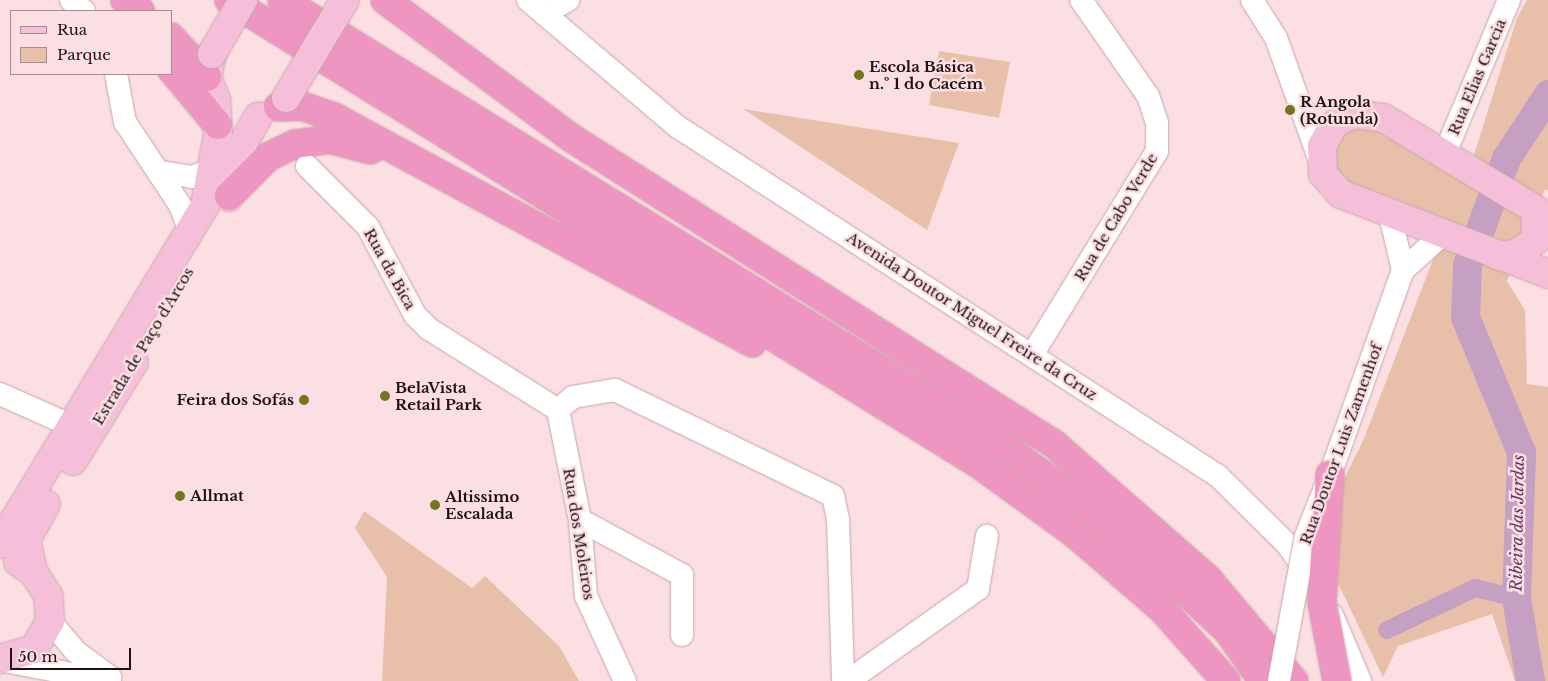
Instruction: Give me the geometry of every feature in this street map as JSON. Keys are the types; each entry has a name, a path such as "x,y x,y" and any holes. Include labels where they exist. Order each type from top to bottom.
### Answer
{"highway":[{"path":"112,0 123,10"},
{"path":"126,0 139,10"},
{"path":"229,0 980,465 1075,534 1162,609 1226,681"},
{"path":"282,0 994,440 1094,512 1181,587 1228,632 1263,681"},
{"path":"385,0 589,150 1054,444 1208,578 1294,681"},
{"path":"415,0 443,44"},
{"path":"172,38 213,89"},
{"path":"172,69 213,89"},
{"path":"274,107 302,106 318,110 777,355 815,362"},
{"path":"229,196 268,157 316,140 354,144 440,175"},
{"path":"1330,475 1322,603 1337,681"}],"main road":[{"name":"Estrada de Paço d'Arcos","path":"0,544 187,239 205,205 215,168 213,89 243,0"},
{"name":"Estrada de Paço d'Arcos","path":"50,621 48,595 32,572 26,548 30,531 229,196 237,154 274,107 345,0"},
{"path":"213,89 235,114 274,107"},
{"path":"1499,256 1516,254 1536,240 1542,214 1472,169 1383,118 1356,114 1333,126 1320,161 1324,174 1341,194 1390,215 1442,235 1499,256 1548,274"},
{"path":"0,558 32,572"},
{"path":"0,660 34,649 50,621"}],"street":[{"path":"71,0 83,10"},
{"path":"536,7 568,0"},
{"name":"Rua de Cabo Verde","path":"1032,355 1157,151 1157,123 1148,96 1082,0"},
{"path":"1252,0 1283,56 1320,161"},
{"name":"Rua Elias Garcia","path":"1445,153 1501,5"},
{"name":"Avenida Doutor Miguel Freire da Cruz","path":"536,7 678,127 1218,476 1256,511 1324,596 1360,681"},
{"path":"116,75 128,128 161,172 185,215 187,239"},
{"name":"Rua da Bica","path":"307,166 368,227 415,315 429,329 558,410"},
{"path":"161,172 193,176 215,168"},
{"path":"1390,215 1403,270 1442,235"},
{"name":"Rua Doutor Luis Zamenhof","path":"1279,681 1306,536 1330,475 1403,270"},
{"path":"558,410 573,397 614,390 833,496 838,520 843,681"},
{"path":"0,394 72,426"},
{"name":"Rua dos Moleiros","path":"558,410 580,520 586,596 625,681"},
{"path":"580,520 682,575 682,635"},
{"path":"848,681 978,589 987,536"},
{"path":"50,621 75,652 115,681"},
{"path":"0,660 108,681"}],"green space":[{"path":"1527,0 1548,0 1548,190 1545,189 1507,281 1525,310 1527,384 1548,387 1548,681 1515,681 1492,614 1398,646 1383,677 1324,554 1337,493 1363,441 1446,226 1349,189 1334,176 1330,158 1348,127 1364,121 1467,177 1517,18"},
{"path":"939,51 1010,62 999,118 929,105"},
{"path":"743,109 959,143 927,230"},
{"path":"364,511 472,588 485,576 559,646 579,681 382,681 387,577 355,528"}],"waterway":[{"name":"Ribeira das Jardas","path":"1530,681 1516,598 1521,452 1465,317 1467,265 1506,158 1548,94"},
{"path":"1387,630 1475,588 1516,598"}],"place":[{"name":"Escola Básica n.º 1 do Cacém","path":"859,75"},
{"name":"R Angola (Rotunda)","path":"1290,110"},
{"name":"BelaVista Retail Park","path":"385,396"},
{"name":"Feira dos Sofás","path":"304,400"},
{"name":"Allmat","path":"180,496"},
{"name":"Altissimo Escalada","path":"435,505"}]}
